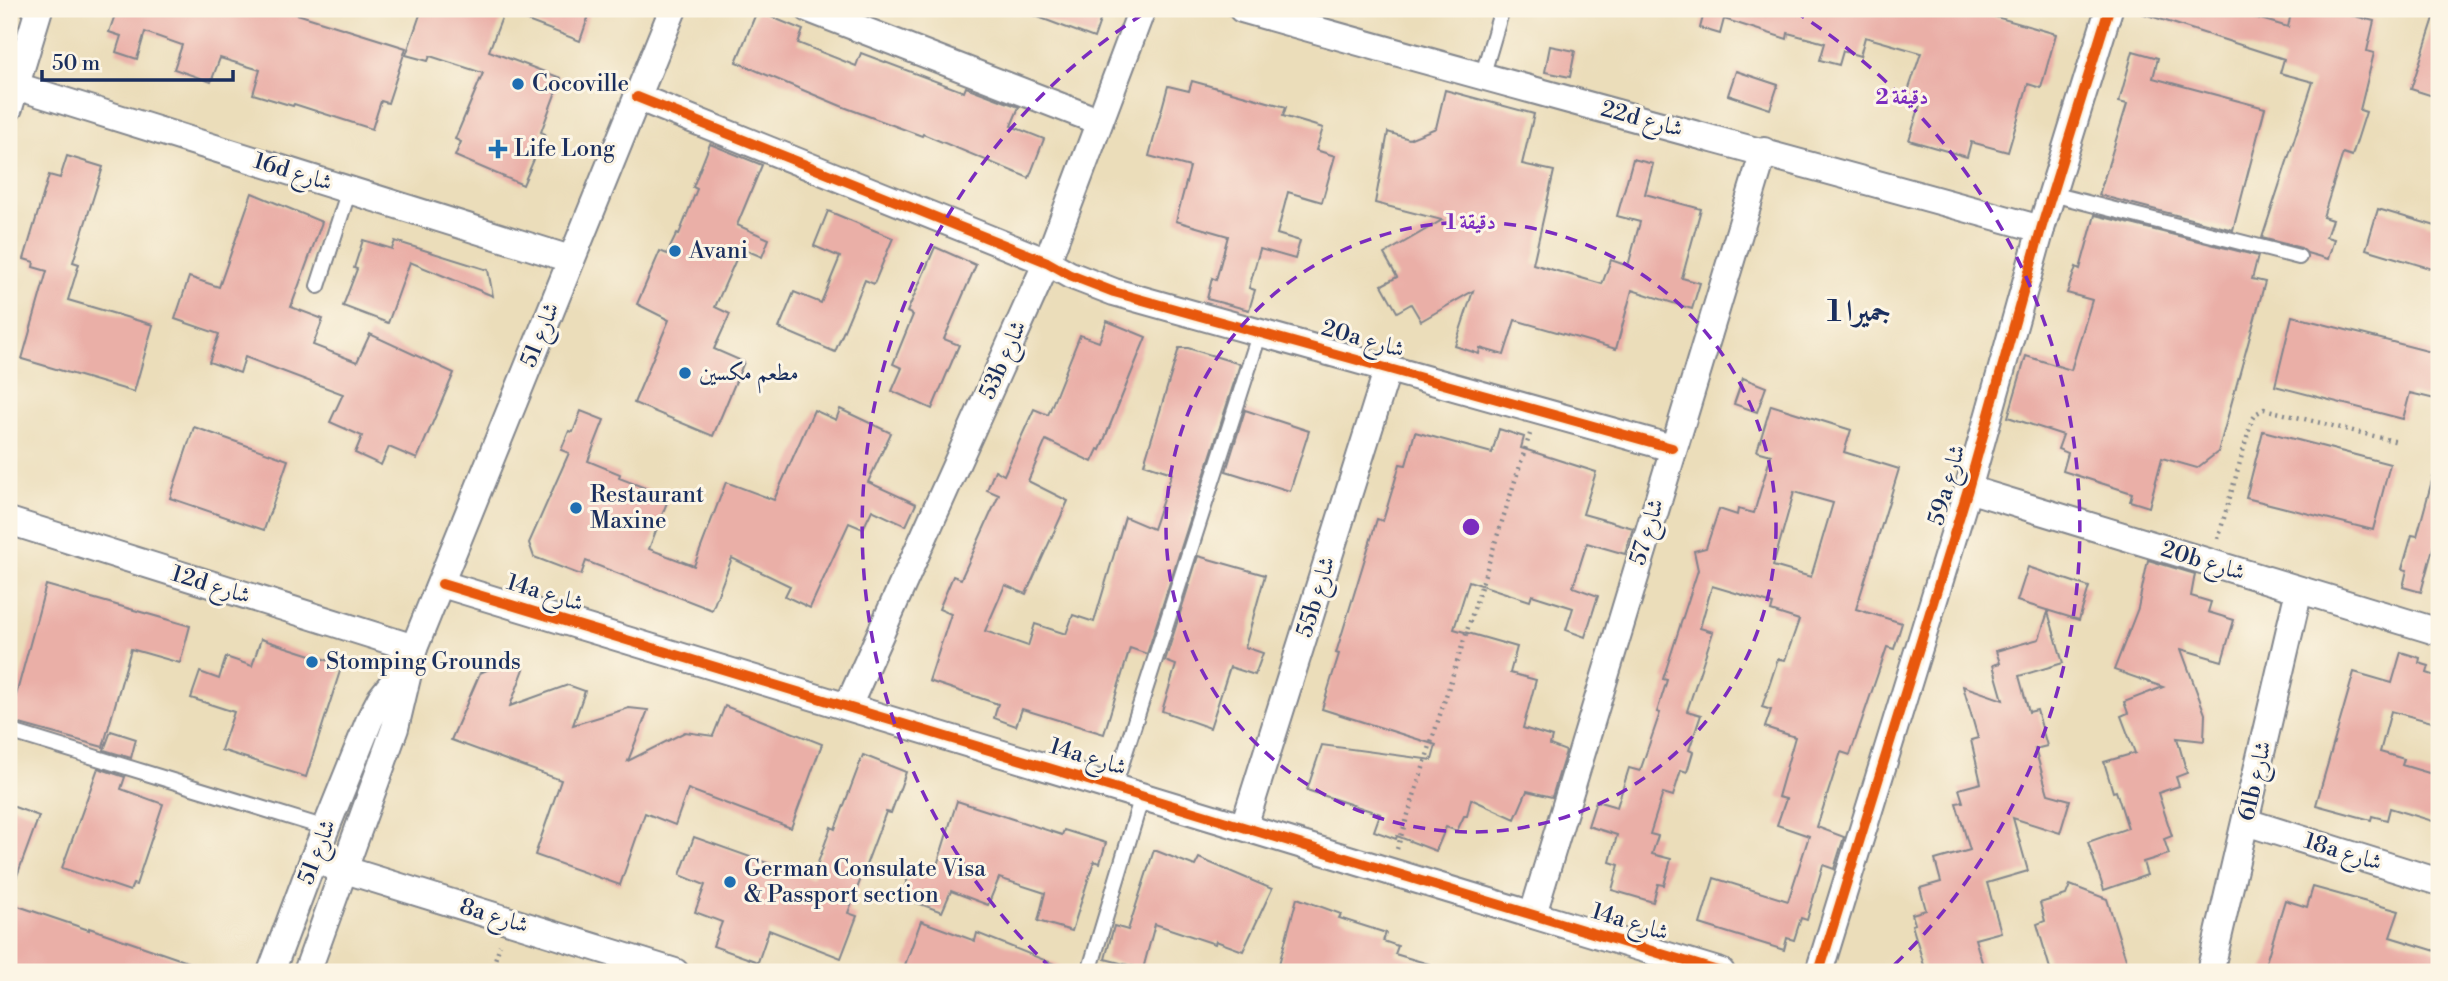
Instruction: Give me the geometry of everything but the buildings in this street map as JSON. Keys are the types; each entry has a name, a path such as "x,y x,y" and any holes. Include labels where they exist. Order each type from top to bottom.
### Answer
{"street":[{"path":"12,97 39,9"},
{"name":"شارع 51","path":"307,972 395,728 412,655 673,9"},
{"path":"808,9 1098,121"},
{"name":"53b شارع","path":"848,706 1047,262 1142,9"},
{"name":"22d شارع","path":"1242,9 2041,229"},
{"name":"59a شارع","path":"1819,972 1968,489 2041,229 2109,9"},
{"name":"16d شارع","path":"12,97 349,190 570,259"},
{"name":"20a شارع","path":"637,97 1047,262 1070,275 1114,292 1672,449"},
{"name":"شارع 57","path":"1533,914 1764,151"},
{"name":"55b شارع","path":"1244,826 1388,368"},
{"name":"20b شارع","path":"1968,489 2439,632"},
{"name":"12d شارع","path":"9,521 412,655"},
{"name":"14a شارع","path":"442,584 1721,972"},
{"name":"61b شارع","path":"2210,972 2299,590"},
{"name":"شارع 51","path":"271,972 370,719 412,655"},
{"name":"18a شارع","path":"2246,822 2439,882"},
{"name":"8a شارع","path":"313,860 675,972"}],"lane":[{"path":"1482,77 1502,9"},
{"path":"318,286 349,190"},
{"path":"2052,194 2299,257"},
{"path":"1114,787 1260,332"},
{"path":"9,731 326,828"},
{"path":"1089,972 1142,796"}],"path":[{"path":"2211,564 2252,420 2257,413 2272,409 2398,442"},
{"path":"1390,870 1538,410"}],"cycle path":[{"path":"1819,972 1968,489 2041,229 2109,9"},
{"path":"637,97 1047,262 1070,275 1114,292 1672,448"},
{"path":"442,584 1721,972"}],"place":[{"name":"Cocoville","path":"518,84"},
{"name":"Life Long","path":"498,149"},
{"name":"Avani","path":"675,251"},
{"name":"مطعم مكسين","path":"685,373"},
{"name":"Restaurant Maxine","path":"576,508"},
{"name":"Stomping Grounds","path":"312,662"},
{"name":"German Consulate Visa & Passport section","path":"730,882"}],"district":[{"name":"جميرا 1","path":"1859,312"}]}
